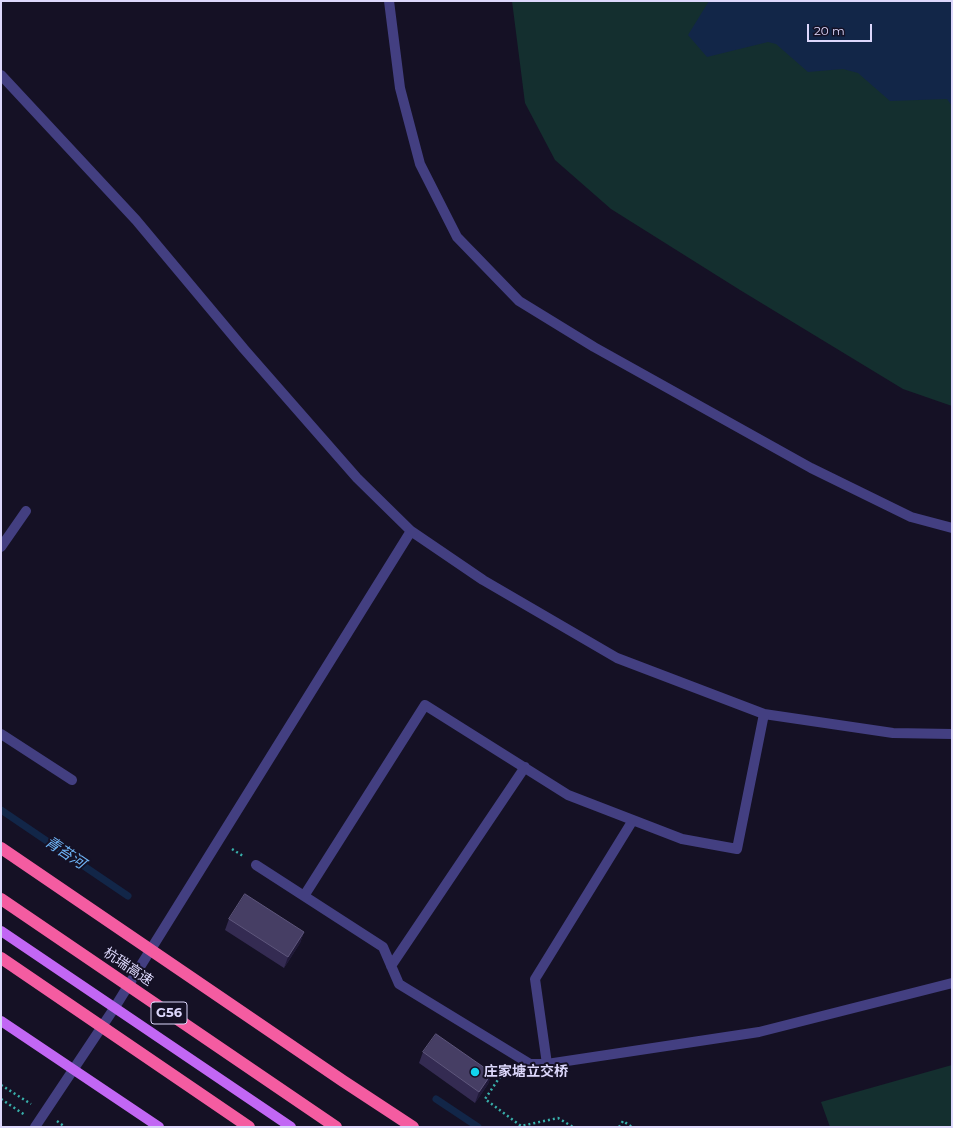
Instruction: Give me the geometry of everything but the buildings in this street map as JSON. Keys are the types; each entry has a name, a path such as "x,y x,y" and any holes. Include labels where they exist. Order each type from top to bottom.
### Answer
{"highway":[{"path":"1,848 413,1127"},
{"name":"杭瑞高速","path":"1,899 336,1127"},
{"path":"1,958 249,1127"}],"main road":[{"path":"1,931 291,1127"},
{"path":"1,1021 159,1127"}],"street":[{"path":"389,1 400,88 420,164 457,238 519,301 594,348 811,468 911,517 952,528"},
{"path":"1,75 136,220 244,349 357,478 411,531 482,580 617,658 764,714 893,733 952,734"},
{"path":"1,547 26,511"},
{"path":"36,1125 115,1007 411,531"},
{"path":"304,896 425,705 568,795 682,839 737,849 764,714"},
{"path":"1,734 72,780"},
{"path":"391,966 525,767"},
{"path":"547,1064 535,979 633,820"},
{"path":"256,865 383,947 399,984 530,1064 547,1064 759,1032 952,983"}],"path":[{"path":"219,840 256,865"},
{"path":"515,1055 485,1099 521,1126 558,1118 573,1127"},
{"path":"1,1099 36,1125"},
{"path":"619,1127 623,1121 632,1127"}],"green space":[{"path":"512,1 952,1 952,406 903,389 740,290 611,209 555,160 525,103"},
{"path":"952,1065 952,1127 830,1127 821,1102"}],"water":[{"path":"709,1 952,1 952,106 947,99 890,101 858,73 843,69 808,72 776,44 768,42 707,57 688,35"}],"waterway":[{"name":"青苔河","path":"1,810 128,896"},
{"name":"青苔河","path":"436,1099 478,1127"}],"place":[{"name":"庄家塘立交桥","path":"475,1072"}]}
